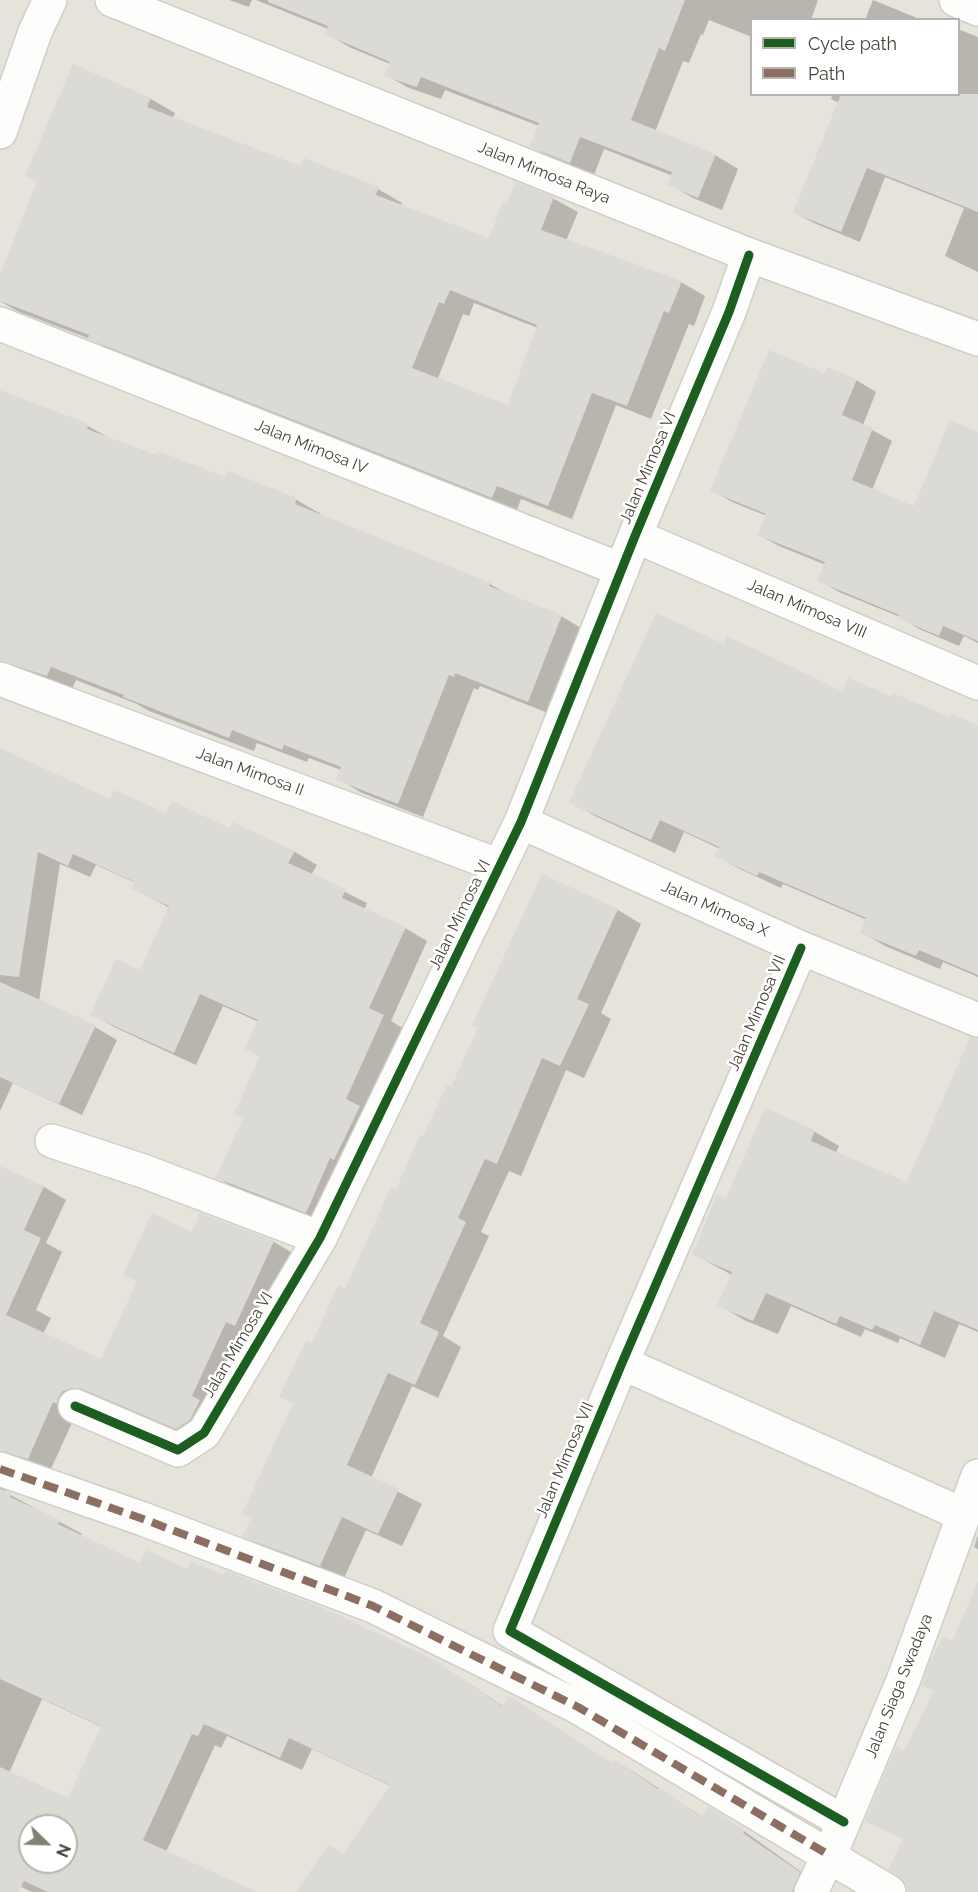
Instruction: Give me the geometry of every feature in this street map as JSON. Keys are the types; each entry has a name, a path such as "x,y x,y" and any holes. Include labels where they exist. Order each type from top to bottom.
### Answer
{"street":[{"path":"0,132 34,32 50,0"},
{"name":"Jalan Mimosa Raya","path":"112,0 749,255 978,339"},
{"path":"956,0 978,9"},
{"name":"Jalan Mimosa VI","path":"75,1406 178,1450 204,1433 320,1238 521,822 635,536 729,312 749,255"},
{"name":"Jalan Mimosa IV","path":"0,324 622,570"},
{"name":"Jalan Mimosa VIII","path":"635,536 978,683"},
{"name":"Jalan Mimosa II","path":"0,679 500,866"},
{"name":"Jalan Mimosa X","path":"521,822 801,948 978,1020"},
{"name":"Jalan Mimosa VII","path":"801,948 622,1363 510,1631 843,1822"},
{"path":"52,1141 143,1172 320,1238"},
{"path":"622,1363 964,1515"},
{"path":"0,1469 143,1519 373,1606 578,1707 889,1892"},
{"name":"Jalan Siaga Swadaya","path":"811,1892 903,1682 978,1476"}],"shaded area":[{"path":"0,0 978,0 978,1892 0,1892"}],"building":[{"path":"268,0 685,0 665,51 659,48 631,120 716,154 698,198 667,185 672,172 580,137 570,163 530,147 539,123 421,77 417,87 384,76 390,62 324,34 328,26 268,2"},
{"path":"73,64 151,98 147,107 301,166 304,158 379,187 376,195 489,238 503,201 507,202 516,182 554,197 541,230 682,281 669,313 664,311 627,406 592,393 548,506 497,486 492,498 88,339 89,335 0,301 0,275 37,181 25,176","holes":["450,290 537,325 508,405 412,368 439,302 444,304"]},
{"path":"978,94 978,212 867,168 841,232 793,213 840,96"},
{"path":"769,350 824,373 827,367 857,379 842,415 873,428 852,480 914,506 950,420 978,432 978,641 943,626 939,636 897,618 899,615 817,581 825,562 757,535 766,514 710,491"},
{"path":"0,390 89,424 87,429 156,455 158,451 225,477 228,471 297,498 295,504 491,583 489,586 562,615 528,702 455,673 454,677 449,675 398,804 336,780 341,767 284,745 282,750 232,730 229,738 51,667 47,676 0,661"},
{"path":"656,613 724,644 727,636 842,691 848,678 891,696 893,693 950,717 951,714 978,725 978,975 919,950 916,956 860,933 866,918 759,872 757,876 714,856 719,847 660,820 651,840 569,803"},
{"path":"0,748 110,799 114,790 166,813 172,801 229,828 232,822 295,851 288,863 346,889 342,898 406,927 369,1008 384,1015 346,1099 360,1106 334,1160 330,1158 306,1213 216,1178 243,1118 234,1114 260,1056 245,1049 258,1020 200,994 174,1053 90,1015 116,959 140,970 169,906 131,889 135,882 73,854 68,866 38,852 19,977 0,975"},
{"path":"542,874 618,909 577,999 589,1004 560,1066 542,1058 497,1164 485,1159 458,1218 466,1222 420,1323 439,1332 415,1385 388,1373 347,1465 399,1489 378,1534 342,1517 320,1566 242,1537 251,1518 242,1514 293,1403 279,1397 306,1341 312,1343 338,1285 345,1289 391,1187 396,1189 420,1135 423,1136 447,1085 451,1087 478,1028 472,1025"},
{"path":"0,982 96,1025 59,1104 0,1077"},
{"path":"970,1037 978,1038 978,1330 934,1311 920,1345 875,1325 872,1330 840,1316 836,1324 766,1293 753,1321 717,1306 732,1272 692,1255 717,1194 726,1198 765,1108 815,1130 811,1141 907,1182"},
{"path":"0,1166 44,1186 24,1230 41,1238 6,1315 101,1359 137,1281 123,1275 152,1213 192,1232 200,1213 274,1241 235,1326 226,1322 192,1396 200,1400 190,1420 176,1429 82,1389 72,1388 63,1391 57,1404 53,1402 28,1459 0,1451"},
{"path":"0,1489 12,1493 10,1497 60,1520 58,1524 140,1563 147,1550 187,1569 191,1561 224,1575 226,1571 321,1607 434,1660 502,1706 509,1696 612,1763 614,1759 658,1789 659,1787 701,1817 708,1806 800,1872 792,1892 296,1892 329,1844 343,1854 390,1785 289,1738 280,1758 204,1724 198,1736 192,1734 143,1840 257,1892 48,1892 24,1881 19,1892 0,1892 0,1767 68,1798 101,1726 0,1679"},
{"path":"978,1582 978,1892 908,1892 905,1882 888,1870 903,1839 865,1821 896,1747 904,1751 934,1691 922,1685 928,1666 943,1637 952,1641"}],"marked path":[{"path":"0,1469 143,1519 373,1606 578,1707 829,1855"}],"cycle path":[{"path":"75,1406 178,1450 204,1433 320,1238 521,822 635,536 729,312 749,255"},
{"path":"801,948 622,1363 510,1631 844,1822"}]}
